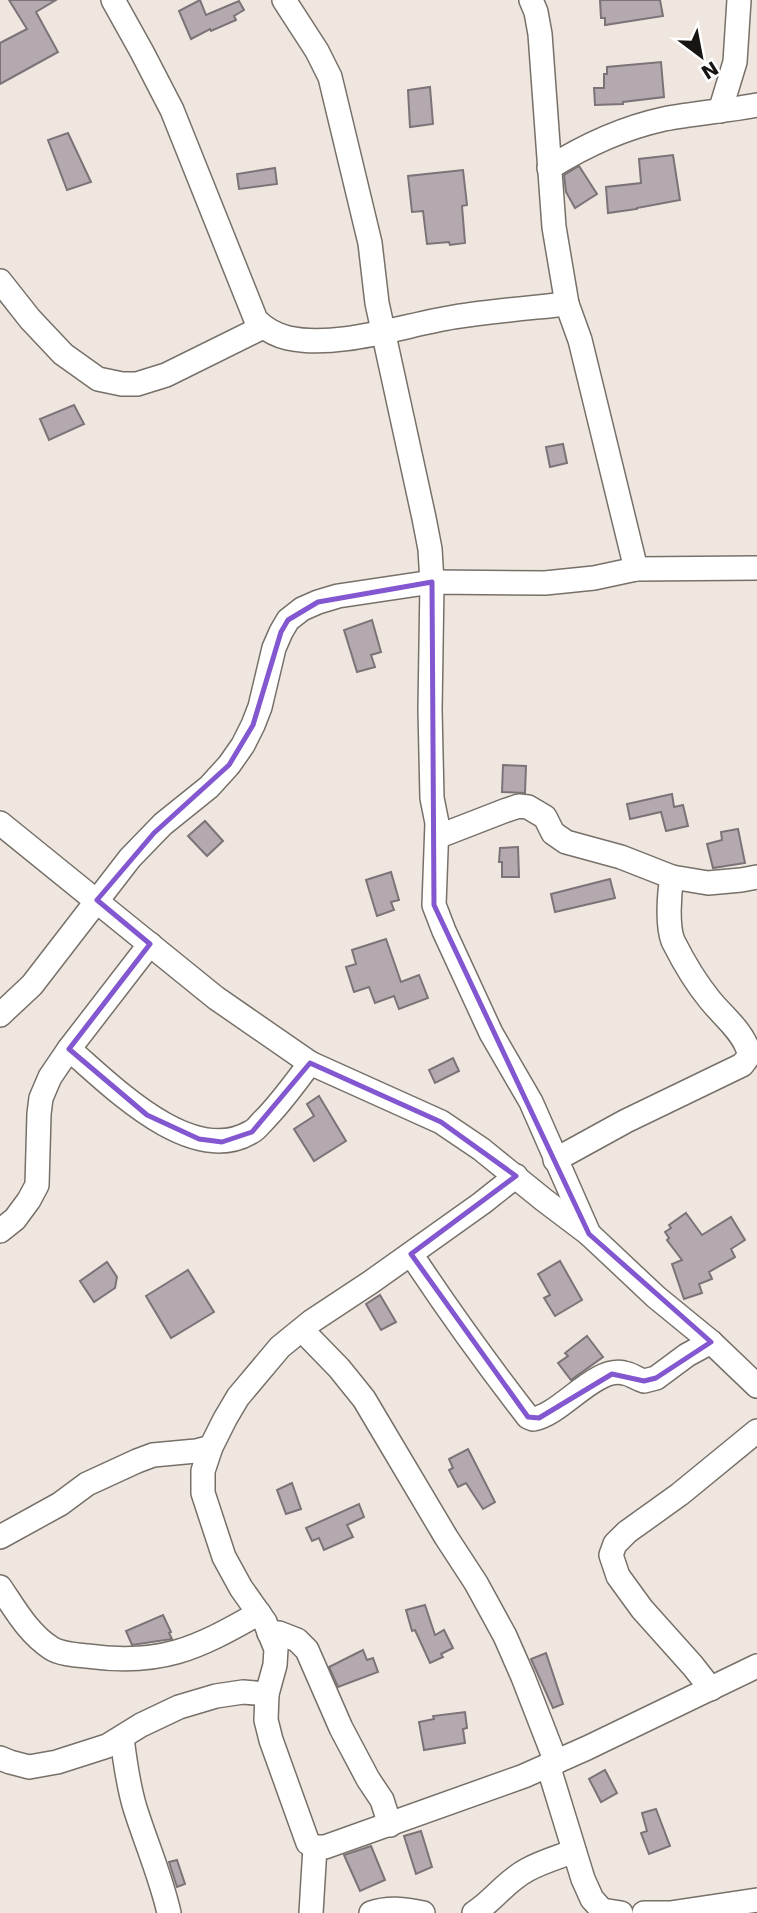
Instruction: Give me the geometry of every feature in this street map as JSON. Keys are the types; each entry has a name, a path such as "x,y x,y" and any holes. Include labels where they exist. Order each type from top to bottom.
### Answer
{"street":[{"path":"113,0 172,110 256,320 263,327 287,338 343,338 454,317 567,304"},
{"path":"284,0 317,51 330,77 370,243 377,303 425,518 432,582 429,710 432,798 437,824 434,905 491,1033 531,1102 589,1234"},
{"path":"531,0 540,34 548,168 554,227 567,304 580,340 636,569"},
{"path":"720,111 735,62 739,0"},
{"path":"548,168 573,152 629,129 664,119 757,105"},
{"path":"0,281 62,354 98,379 137,384 166,375 263,327"},
{"path":"0,1015 32,985 130,858 163,824 209,787 229,765 243,745 260,707 274,648 288,620 302,609 338,596 432,582 545,583 594,578 636,569 757,568"},
{"path":"437,837 519,806 528,807 545,817 553,833 566,842 621,857 672,877 708,883 757,877"},
{"path":"0,823 216,998 310,1063 441,1122 481,1149 589,1234 757,1386"},
{"path":"555,1160 626,1121 742,1065 748,1058 749,1049 710,1000 672,938 669,911 672,877"},
{"path":"0,1231 15,1219 37,1185 38,1114 50,1077 150,944"},
{"path":"69,1049 147,1115 199,1139 222,1142 252,1132 276,1107 310,1063"},
{"path":"516,1176 280,1347 238,1398 211,1447 203,1471 203,1493 224,1557 264,1623 276,1649 275,1665 267,1693 266,1720 308,1843 315,1847 325,1847 524,1776 757,1666"},
{"path":"411,1254 506,1390 528,1417 533,1419 547,1414 601,1377 624,1373 644,1381 656,1378 711,1342"},
{"path":"302,1330 339,1368 364,1399 476,1583 505,1636 519,1667 552,1763 574,1851 592,1899 608,1912"},
{"path":"710,1689 642,1609 618,1576 611,1555 615,1544 627,1532 680,1494 757,1431"},
{"path":"0,1537 60,1504 87,1484 137,1461 153,1455 211,1447"},
{"path":"0,1587 24,1623 54,1650 100,1658 138,1660 172,1654 223,1634 264,1623 297,1640 307,1650 341,1728 382,1800 390,1825"},
{"path":"0,1758 29,1767 57,1762 107,1746 141,1725 179,1707 216,1696 243,1692 267,1693"},
{"path":"122,1738 125,1768 135,1806 169,1913"},
{"path":"311,1913 315,1847"},
{"path":"474,1913 527,1870 574,1851"},
{"path":"644,1913 670,1913 757,1900"},
{"path":"371,1913 403,1908 423,1913"}],"highlighted area":[{"path":"432,582 434,905 589,1234 711,1342 656,1378 644,1381 612,1374 539,1418 528,1417 411,1254 516,1176 441,1122 310,1063 252,1132 222,1142 199,1139 147,1115 69,1049 150,944 97,900 154,833 229,765 253,725 281,632 288,620 318,602"}],"building":[{"path":"9,0 56,0 36,12 58,52 0,84 0,43 27,29"},
{"path":"200,0 206,15 239,1 244,10 234,16 236,20 191,39 179,11"},
{"path":"600,0 660,0 663,16 605,25 605,18 601,18"},
{"path":"661,62 664,97 623,104 595,105 594,88 604,88 607,67"},
{"path":"430,87 433,124 410,127 408,90"},
{"path":"68,133 91,182 67,190 48,140"},
{"path":"673,155 680,200 608,213 606,187 641,183 639,159"},
{"path":"579,166 597,194 575,208 566,192 564,175"},
{"path":"275,168 277,184 239,189 237,174"},
{"path":"463,170 467,205 462,206 465,243 427,244 423,211 412,212 408,176"},
{"path":"74,405 84,424 49,440 40,419"},
{"path":"563,444 567,463 550,467 546,447"},
{"path":"372,620 381,652 371,655 375,667 357,672 344,630"},
{"path":"503,765 526,766 525,793 502,792"},
{"path":"672,794 674,807 683,805 688,826 666,831 661,812 630,819 627,804"},
{"path":"205,821 223,841 207,856 188,836"},
{"path":"738,829 745,863 713,868 707,844 722,840 721,832"},
{"path":"518,847 519,877 502,877 500,848"},
{"path":"391,872 399,900 391,902 394,910 377,916 366,880"},
{"path":"610,879 615,898 555,912 551,894"},
{"path":"386,939 401,982 419,975 428,998 399,1009 394,996 375,1003 369,987 354,992 346,967 356,964 352,950"},
{"path":"453,1058 459,1071 435,1083 429,1070"},
{"path":"319,1096 346,1141 314,1161 294,1129 314,1116 307,1104"},
{"path":"686,1213 702,1235 731,1217 745,1240 731,1249 735,1257 709,1272 712,1279 699,1284 702,1293 684,1299 672,1264 682,1260 667,1240 669,1238 665,1232 671,1228 669,1225"},
{"path":"560,1261 582,1300 555,1316 544,1298 550,1295 538,1274"},
{"path":"107,1262 117,1277 115,1288 94,1302 80,1281"},
{"path":"188,1270 214,1312 171,1338 146,1296"},
{"path":"380,1295 396,1322 381,1330 366,1304"},
{"path":"587,1336 603,1357 571,1380 558,1363 568,1356 565,1353"},
{"path":"468,1449 495,1502 483,1509 466,1483 458,1487 449,1470 453,1468 449,1459"},
{"path":"292,1483 301,1509 286,1514 277,1490"},
{"path":"359,1504 364,1517 347,1525 353,1537 324,1550 319,1538 312,1541 306,1528"},
{"path":"425,1605 435,1635 444,1630 453,1648 430,1663 415,1630 412,1631 406,1610"},
{"path":"163,1615 172,1639 132,1645 126,1631"},
{"path":"363,1650 367,1660 373,1658 378,1672 338,1687 329,1667"},
{"path":"546,1653 563,1704 553,1708 531,1659"},
{"path":"465,1712 465,1743 424,1750 419,1722 434,1719 433,1716"},
{"path":"605,1770 617,1793 601,1802 589,1779"},
{"path":"656,1809 670,1846 649,1854 641,1833 647,1831 642,1813"},
{"path":"421,1831 432,1867 416,1874 404,1836"},
{"path":"371,1846 385,1880 360,1891 344,1855"},
{"path":"177,1860 185,1884 177,1887 169,1862"}]}
